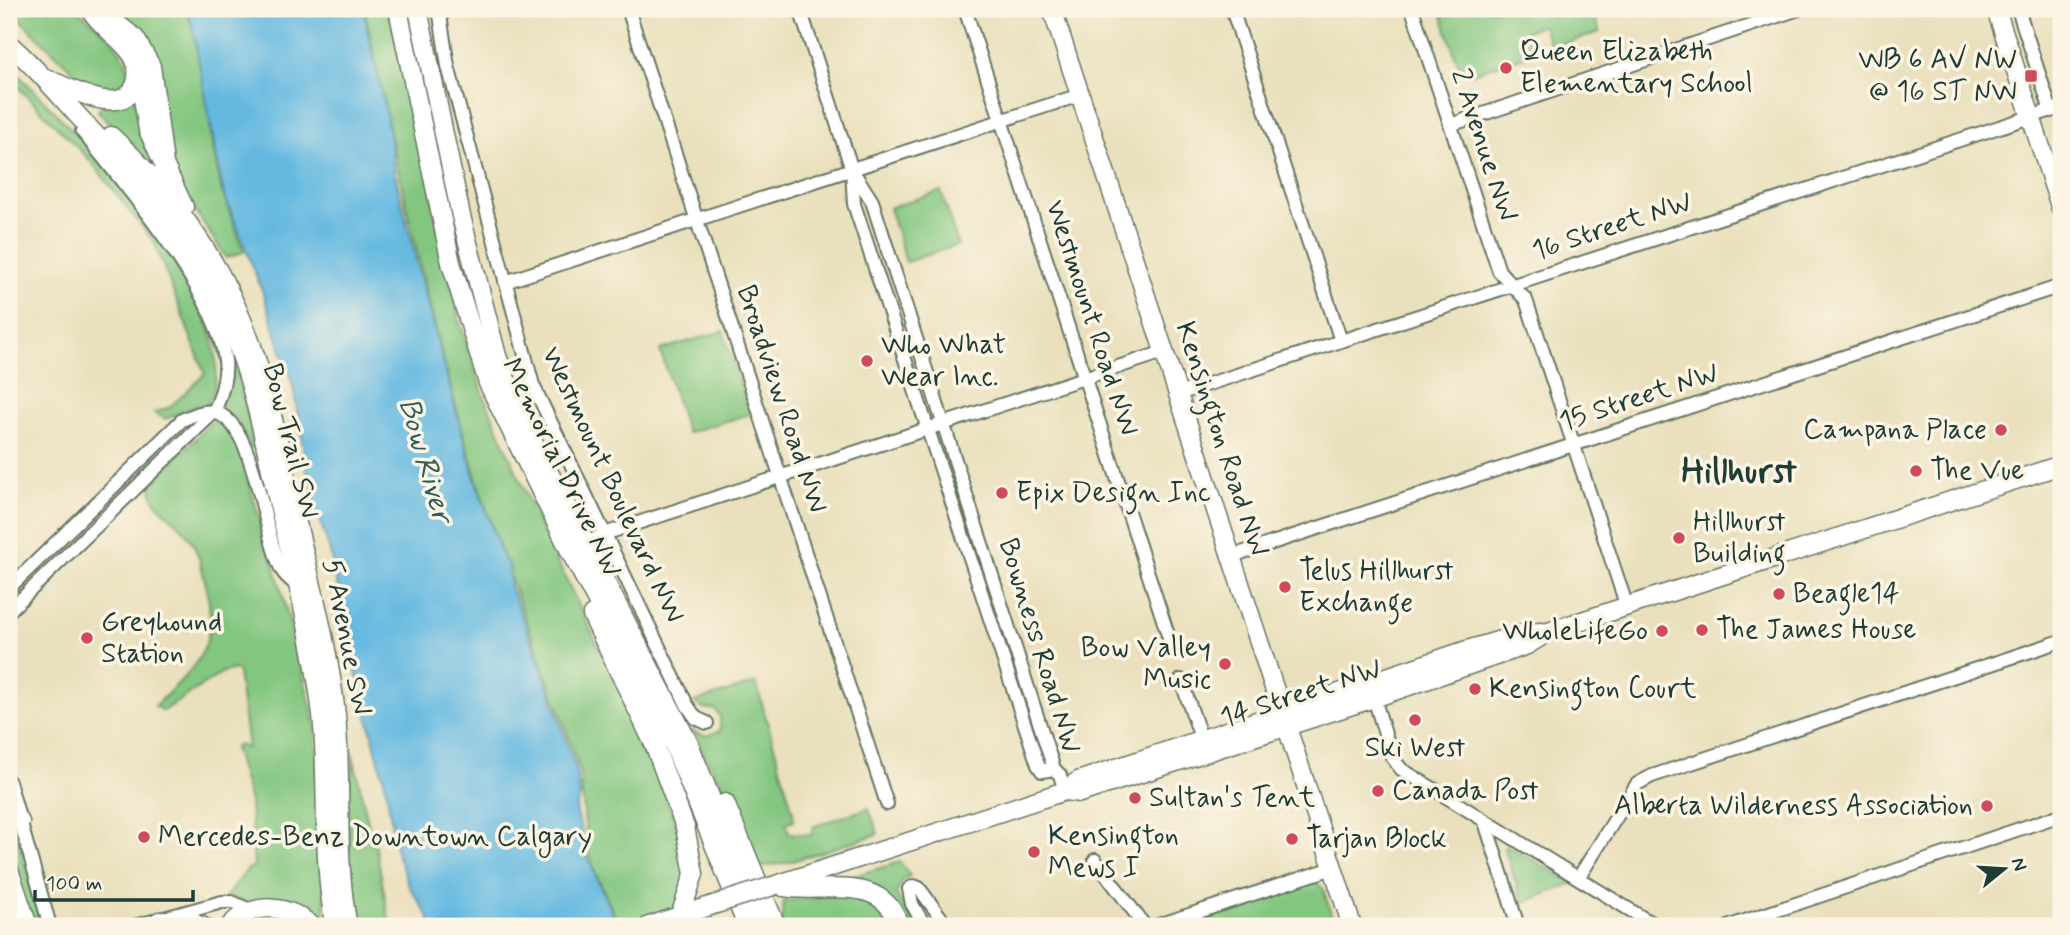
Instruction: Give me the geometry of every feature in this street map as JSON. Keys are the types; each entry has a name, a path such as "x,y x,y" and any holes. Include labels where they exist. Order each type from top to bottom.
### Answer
{"main road":[{"path":"90,9 97,22 130,51 138,65 148,130 186,211 190,230"},
{"path":"96,9 135,38 151,66 164,163"},
{"name":"Memorial Drive NW","path":"398,9 451,263 475,345 502,417 689,744 762,926"},
{"name":"Memorial Drive NW","path":"418,9 461,216 496,356 578,554 679,755 747,926"},
{"name":"Kensington Road NW","path":"1052,9 1352,926"},
{"path":"1996,9 2061,209"},
{"name":"Bow Trail SW","path":"9,31 15,50 45,78 165,215 195,260 225,316 254,399 299,588 321,714 327,861 335,926"},
{"path":"45,78 99,100 114,101 125,97 134,88 138,65"},
{"name":"5 Avenue SW","path":"61,98 88,115 140,163 190,230 232,299 246,330 264,388 312,585 336,712 341,881 348,926"},
{"name":"14 Street NW","path":"652,925 1065,791 1078,781 1201,738 1374,698 1527,645 1548,632 2061,465"},
{"path":"2042,472 2061,476"},
{"path":"578,554 579,584 654,744 685,828 694,874 680,916"},
{"name":"14 Street NW","path":"1065,791 1080,793 1479,647 1524,633 1548,632"},
{"path":"689,744 724,802 776,926"},
{"path":"9,870 28,926"},
{"path":"776,885 796,890 834,886 861,890 884,902 899,926"},
{"path":"9,905 16,926"},
{"path":"230,926 250,910 279,909 302,917 312,926"}],"street":[{"name":"Westmount Boulevard NW","path":"439,9 448,66 533,385 687,705 696,718 707,723"},
{"name":"Broadview Road NW","path":"628,9 887,804"},
{"name":"Bowness Road NW","path":"800,9 852,170 854,204 930,428 1038,765 1042,771 1054,769 872,201 852,170"},
{"name":"Westmount Road NW","path":"965,9 1170,641"},
{"path":"1232,9 1340,341"},
{"name":"2 Avenue NW","path":"1412,9 1499,271 1526,300 1627,607"},
{"path":"1450,125 1799,9"},
{"path":"2018,9 2056,109"},
{"path":"505,282 1080,95"},
{"path":"9,611 214,412 225,379 225,362 206,310 152,220 69,115 61,98"},
{"name":"16 Street NW","path":"1178,394 2056,109"},
{"name":"15 Street NW","path":"1232,556 2061,286"},
{"path":"578,554 604,534 1164,352"},
{"path":"9,588 182,420 194,414 214,412 232,422 245,448 283,572 299,588"},
{"path":"1579,877 1637,784 1652,776 2061,641"},
{"path":"1181,680 1201,738"},
{"path":"1374,698 1396,764 1485,822 1656,926"},
{"path":"1054,769 1060,775 1065,791"},
{"path":"9,782 14,820 50,926"},
{"path":"1730,926 2061,815"},
{"path":"1485,822 1518,926"},
{"path":"1095,860 1144,926"},
{"path":"1155,926 1334,868"},
{"path":"925,926 909,897 909,889 914,886 919,888 947,926"},
{"path":"135,926 161,923 194,908 222,902 232,902 250,910"},
{"path":"182,915 208,926"}],"green space":[{"path":"9,9 76,9 118,49 128,69 129,80 116,92 97,90 85,83"},
{"path":"109,9 187,9 204,71 212,142 221,189 244,252 226,258 177,182"},
{"path":"365,9 391,9 460,323 484,396 539,524 657,766 687,862 682,912 686,926 620,926 596,874 587,846 580,771 498,544 457,410 414,239"},
{"path":"1440,9 1592,9 1600,32 1551,48 1543,25 1526,31 1533,54 1467,75 1460,71"},
{"path":"9,66 112,175 150,224 183,275 207,323 216,368 207,405 195,406 166,419 154,413 170,407 205,374 154,242 89,159 9,78"},
{"path":"133,95 156,164 151,167 98,111 101,106"},
{"path":"941,191 958,245 906,262 889,208"},
{"path":"190,266 232,353 255,447 250,448 237,421 220,408 228,375"},
{"path":"723,331 750,414 687,433 660,350"},
{"path":"214,419 232,434 239,451 279,581 315,722 326,926 226,896 248,869 254,866 250,802 234,748 239,745 248,748 238,672 235,669 223,672 163,711 155,706 195,665 208,638 210,622 205,581 197,552 186,533 157,503 151,485"},
{"path":"756,683 793,812 794,820 786,823 789,833 811,835 814,826 869,808 878,834 786,863 759,867 735,810 692,731 705,736 720,731 720,717 716,710 702,708 694,702"},
{"path":"351,747 373,844 375,842 390,926 351,926 347,791 353,767"},
{"path":"9,826 15,830 42,926 33,926 20,889 13,865"},
{"path":"1509,846 1571,884 1523,903 1504,848"},
{"path":"900,862 910,876 903,879 896,894 917,926 906,926 875,888 850,877"},
{"path":"1314,881 1323,888 1335,926 1177,926"},
{"path":"843,894 871,905 882,913 892,926 782,926 783,901"}],"water":[{"name":"Bow River","path":"189,9 363,9 386,112 395,174 473,473 504,561 509,562 510,586 537,654 576,768 580,796 576,808 586,853 617,926 430,926 429,917 409,886 396,851 386,788 356,672 330,552 310,489 293,386 263,293 223,191"}],"place":[{"name":"Queen Elizabeth Elementary School","path":"1506,68"},
{"name":"WB 6 AV NW @ 16 ST NW","path":"2031,76"},
{"name":"Who What Wear Inc.","path":"867,361"},
{"name":"Campana Place","path":"2001,430"},
{"name":"The Vue","path":"1916,471"},
{"name":"Epix Design Inc","path":"1002,493"},
{"name":"Hillhurst Building","path":"1679,538"},
{"name":"Telus Hillhurst Exchange","path":"1285,587"},
{"name":"Beagle14","path":"1779,594"},
{"name":"The James House","path":"1702,630"},
{"name":"WholeLifeGo","path":"1662,631"},
{"name":"Greyhound Station","path":"87,638"},
{"name":"Bow Valley Music","path":"1225,664"},
{"name":"Kensington Court","path":"1475,689"},
{"name":"Ski West","path":"1415,720"},
{"name":"Canada Post","path":"1378,791"},
{"name":"Sultan's Tent","path":"1135,798"},
{"name":"Alberta Wilderness Association","path":"1987,806"},
{"name":"Mercedes-Benz Downtown Calgary","path":"144,837"},
{"name":"Tarjan Block","path":"1292,839"},
{"name":"Kensington Mews I","path":"1034,852"}],"district":[{"name":"Hillhurst","path":"1739,472"}]}
